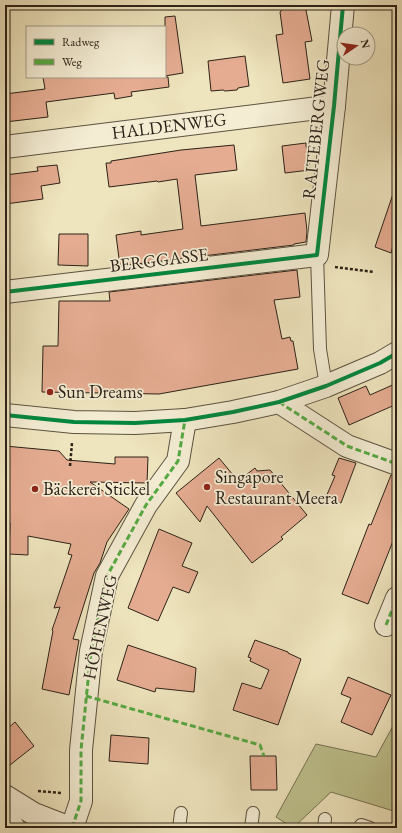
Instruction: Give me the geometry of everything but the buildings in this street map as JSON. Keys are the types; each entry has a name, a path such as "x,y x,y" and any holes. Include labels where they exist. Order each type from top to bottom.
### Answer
{"street":[{"name":"RAITEBERGWEG","path":"317,260 334,106 343,5"},
{"name":"HALDENWEG","path":"5,147 334,106"},
{"name":"BERGGASSE","path":"5,292 317,260"},
{"path":"5,415 74,422 185,420 279,402 326,386 380,363 397,353"},
{"path":"279,402 347,446 397,464"},
{"name":"HÖHENWEG","path":"71,828 81,801 81,750 91,651 107,576 146,505 178,460 185,420"},
{"path":"386,624 397,598"},
{"path":"5,796 34,814 71,828"},
{"path":"5,815 14,828"}],"lane":[{"name":"RAITEBERGWEG","path":"317,260 320,349 326,386"},
{"path":"179,828 182,813"},
{"path":"251,828 253,813"}],"path":[{"path":"317,260 374,272"}],"green space":[{"path":"393,726 397,727 397,812 331,792 293,828 276,817 316,744 376,757"}],"marked path":[{"path":"279,402 347,446 397,464"},
{"path":"72,828 81,801 81,750 91,651 107,576 146,505 178,461 185,420"},
{"path":"386,625 397,598"},
{"path":"86,696 260,745 264,756"}],"cycle path":[{"path":"5,292 317,255 334,106 343,5"},
{"path":"5,415 74,422 135,423 185,420 279,402 326,386 380,363 397,353"}],"place":[{"name":"Sun Dreams","path":"50,392"},
{"name":"Singapore Restaurant Meera","path":"207,487"},
{"name":"Bäckerei Stickel","path":"35,489"}]}
